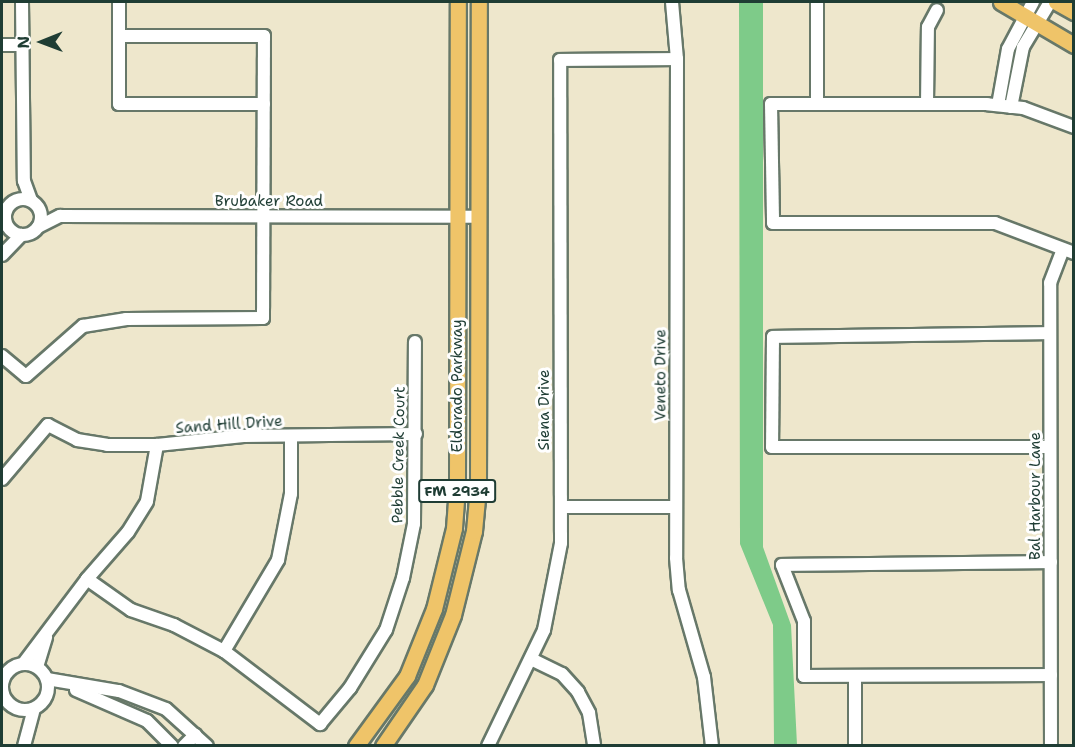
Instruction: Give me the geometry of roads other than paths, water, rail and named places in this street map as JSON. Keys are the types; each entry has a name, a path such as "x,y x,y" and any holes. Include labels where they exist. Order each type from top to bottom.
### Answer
{"main road":[{"name":"Eldorado Parkway","path":"356,746 407,676 434,609 454,528 458,487 458,2"},
{"name":"Eldorado Parkway","path":"383,746 425,685 453,615 474,531 478,488 479,2"},
{"path":"1001,2 1074,45"},
{"path":"1056,2 1074,12"}],"street":[{"path":"2,255 21,235 38,227 40,210 30,200 24,181 22,2"},
{"path":"119,2 119,104 264,104"},
{"name":"Veneto Drive","path":"672,2 677,59 676,507 679,590 704,677 711,746"},
{"path":"817,2 817,104"},
{"path":"1031,19 1033,2"},
{"path":"1005,106 1008,49 1031,19 1050,2"},
{"path":"927,104 928,27 937,10"},
{"path":"2,356 26,376 83,326 126,319 263,318 264,36 119,36"},
{"path":"2,45 22,45"},
{"name":"Siena Drive","path":"488,746 531,659 554,589 561,543 560,60 677,59"},
{"path":"1068,251 995,223 773,223 771,104 1005,106 1074,127"},
{"path":"21,235 4,228 9,208 15,201 24,181"},
{"path":"15,201 30,200"},
{"name":"Brubaker Road","path":"40,210 60,216 478,217"},
{"name":"Brubaker Road","path":"38,227 60,216"},
{"name":"Bal Harbour Lane","path":"1051,746 1050,283 1068,251"},
{"path":"1050,333 773,337 772,447 1050,447"},
{"name":"Pebble Creek Court","path":"224,651 320,724 350,688 386,630 403,578 414,524 415,342"},
{"name":"Sand Hill Drive","path":"2,479 48,425 77,440 157,445 244,436 416,434"},
{"path":"87,579 130,610 174,625 224,651 278,560 291,494 291,436"},
{"path":"22,664 37,667 47,682 45,700 30,710 12,707 2,684 10,669 22,664 87,579 128,532 147,501 157,445"},
{"path":"561,507 676,507"},
{"path":"1051,562 782,564 804,621 804,676 1051,675"},
{"path":"37,667 48,630"},
{"path":"531,659 562,674 578,692 589,713 594,746"},
{"path":"855,677 855,746"},
{"path":"47,682 119,691 166,709 207,746"},
{"path":"47,682 85,692 113,703 147,721 172,746"},
{"path":"24,745 30,710"},
{"path":"184,746 195,735"}]}
